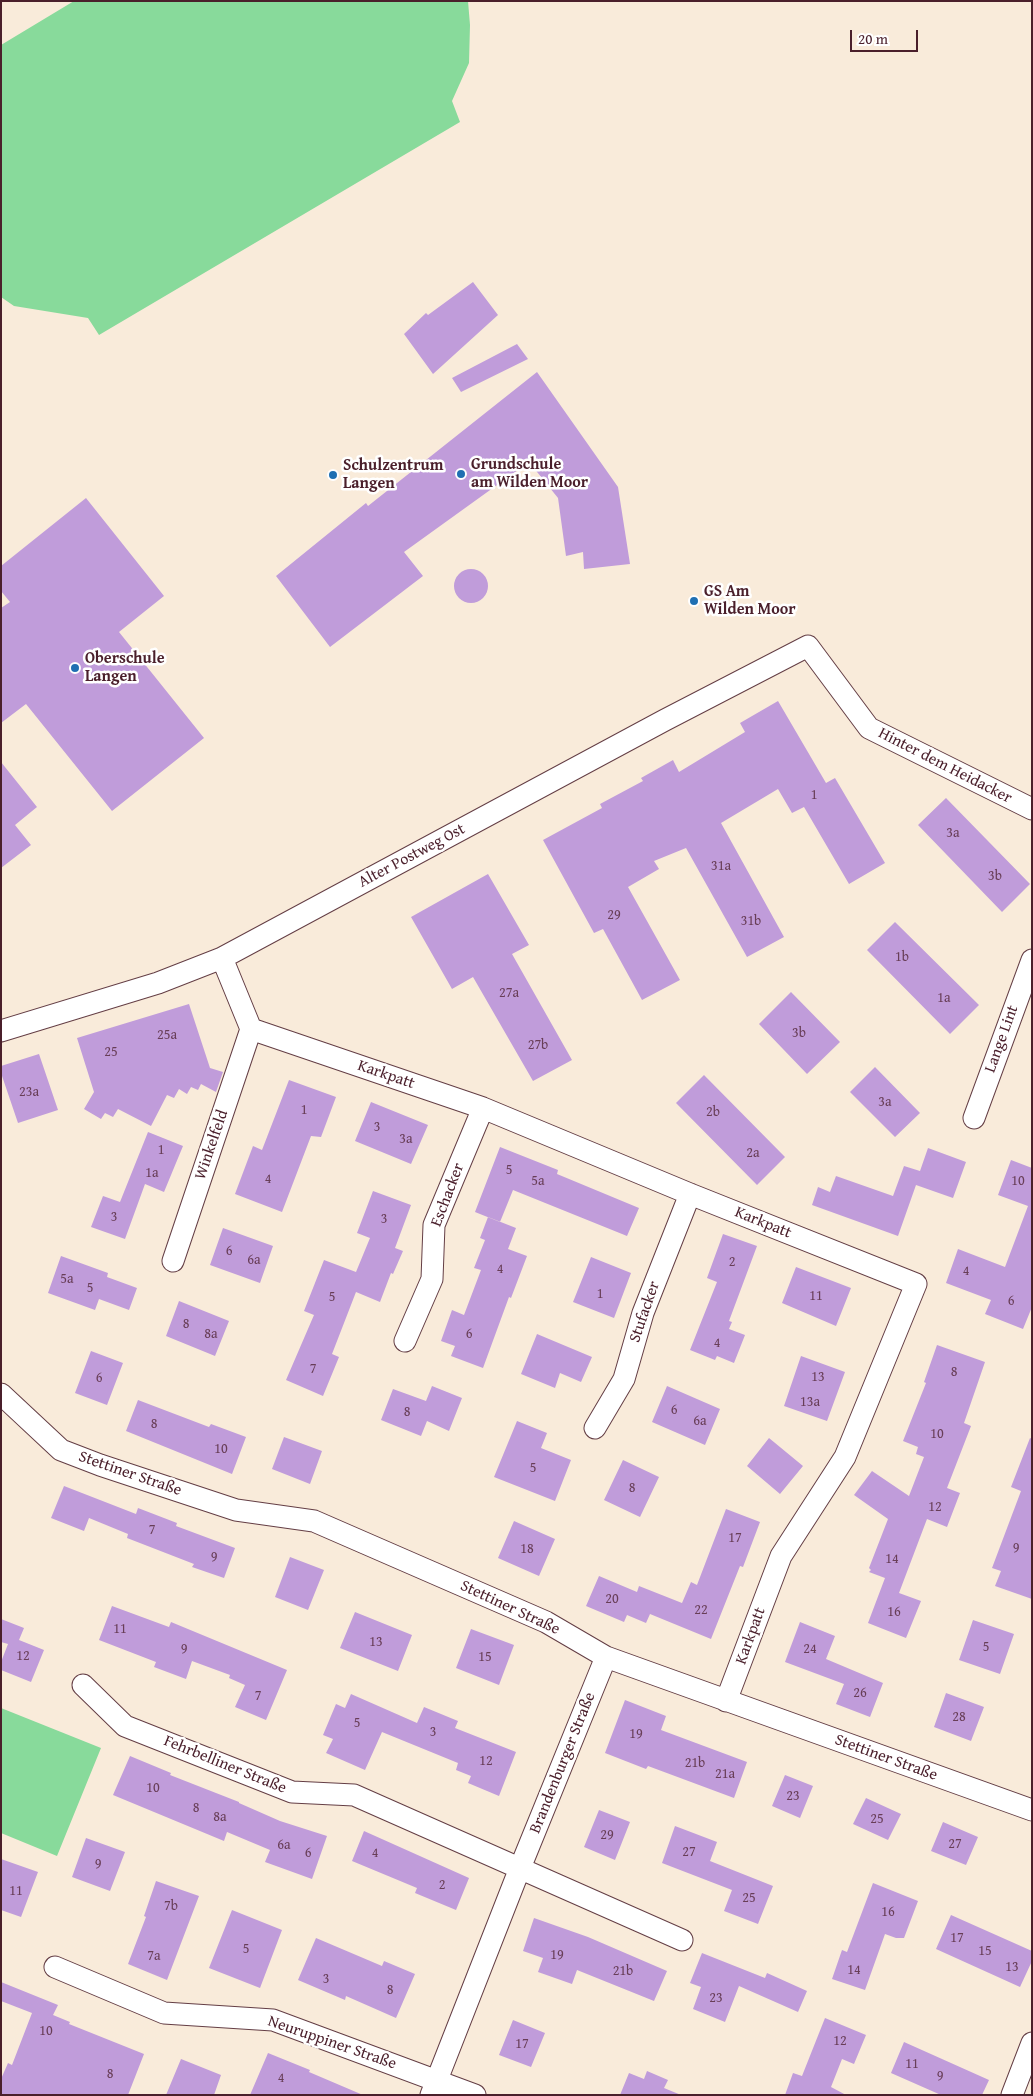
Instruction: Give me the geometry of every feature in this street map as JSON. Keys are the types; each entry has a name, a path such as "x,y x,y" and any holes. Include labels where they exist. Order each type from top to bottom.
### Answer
{"street":[{"name":"Hinter dem Heidacker","path":"808,646 869,728 1032,809"},
{"name":"Alter Postweg Ost","path":"1,1031 158,983 222,958 665,720 808,646"},
{"path":"222,958 251,1029"},
{"name":"Lange Lint","path":"974,1118 1032,960"},
{"name":"Karkpatt","path":"251,1029 484,1108 690,1194 916,1284 845,1457 780,1556 726,1701"},
{"name":"Winkelfeld","path":"173,1261 251,1029"},
{"name":"Eschacker","path":"405,1342 432,1279 434,1225 484,1108"},
{"name":"Stufacker","path":"595,1428 624,1379 643,1313 690,1194"},
{"name":"Stettiner Straße","path":"1,1394 61,1450 100,1465 236,1510 314,1521 546,1622 606,1657 1032,1810"},
{"name":"Brandenburger Straße","path":"434,2087 606,1657"},
{"name":"Fehrbelliner Straße","path":"83,1685 125,1726 292,1792 354,1795 520,1868"},
{"path":"520,1868 682,1940"},
{"name":"Neuruppiner Straße","path":"55,1967 164,2013 273,2020 434,2087"},
{"path":"1012,2095 1032,2043"},
{"path":"434,2087 475,2095"}],"green space":[{"path":"74,1 468,1 470,25 469,63 452,101 460,122 99,335 88,318 14,306 1,297 1,45"},
{"path":"1,1708 101,1748 57,1856 1,1833"}],"building":[{"path":"473,282 498,315 433,374 404,334 426,313 428,315"},
{"path":"517,344 528,359 461,392 452,378"},
{"name":"Grundschule am Wilden Moor","path":"537,372 618,487 630,564 584,569 583,552 566,556 558,498 529,462 404,552 423,576 330,647 276,576 366,503 368,506"},
{"name":"Oberschule Langen","path":"86,498 164,596 119,632 204,738 112,811 26,704 1,723 1,608 10,602 1,591 1,566"},
{"path":"471,569 483,574 488,586 483,598 471,603 459,598 454,586 459,574"},
{"path":"778,701 826,783 835,778 885,863 849,884 804,807 792,813 778,789 721,823 784,937 747,957 686,848 654,861 659,869 628,887 680,980 642,1000 603,929 594,933 543,840 602,808 600,804 643,781 641,778 673,760 679,772 745,732 740,723"},
{"path":"1,762 37,807 15,825 31,845 1,868"},
{"path":"946,798 1030,884 1002,912 918,825"},
{"path":"488,874 529,945 512,954 572,1060 533,1081 473,977 452,989 411,917"},
{"path":"895,922 979,1005 950,1034 867,950"},
{"path":"791,992 840,1042 807,1074 759,1024"},
{"path":"189,1004 210,1068 223,1072 216,1092 201,1084 198,1090 191,1087 187,1094 179,1089 174,1098 167,1095 151,1126 118,1109 113,1117 105,1113 101,1119 84,1109 94,1092 77,1038"},
{"path":"39,1054 58,1110 18,1123 1,1073 1,1066"},
{"path":"875,1067 920,1113 895,1137 850,1092"},
{"path":"704,1075 785,1157 757,1185 676,1103"},
{"path":"289,1080 336,1097 321,1137 311,1136 282,1212 235,1194 253,1146 262,1150"},
{"path":"371,1102 428,1125 411,1164 355,1141"},
{"path":"148,1132 183,1146 164,1192 145,1184 125,1239 91,1227 103,1196 120,1202"},
{"path":"500,1147 558,1170 557,1174 639,1208 627,1236 513,1190 500,1222 475,1212"},
{"path":"928,1148 966,1162 953,1198 916,1185 898,1236 812,1205 818,1187 830,1192 836,1176 893,1196 904,1166 920,1171"},
{"path":"1011,1160 1032,1168 1032,1307 1023,1329 985,1314 991,1300 946,1283 958,1249 1005,1267 1028,1206 998,1195"},
{"path":"373,1191 411,1205 395,1248 403,1251 393,1274 391,1273 380,1302 356,1292 332,1354 339,1357 323,1396 286,1380 314,1315 304,1311 324,1260 356,1272 370,1238 357,1233"},
{"path":"488,1217 516,1228 508,1249 527,1256 511,1298 509,1297 483,1368 451,1356 455,1346 441,1341 452,1310 464,1315 481,1270 474,1268 485,1240 480,1238"},
{"path":"223,1228 273,1246 260,1283 210,1265"},
{"path":"723,1234 757,1246 729,1321 732,1322 729,1329 745,1335 734,1363 717,1356 715,1360 690,1350 717,1282 707,1278"},
{"path":"61,1256 108,1273 107,1277 137,1288 129,1310 99,1299 95,1310 48,1293"},
{"path":"591,1257 631,1273 614,1318 573,1302"},
{"path":"796,1267 851,1288 836,1326 782,1303"},
{"path":"179,1301 229,1321 215,1356 166,1336"},
{"path":"537,1334 592,1357 581,1382 560,1373 555,1388 521,1374"},
{"path":"937,1345 985,1362 964,1423 971,1426 947,1488 960,1493 947,1527 927,1519 899,1593 921,1601 906,1638 868,1623 885,1578 869,1572 871,1570 869,1568 888,1519 854,1495 872,1471 909,1496 924,1457 916,1454 918,1447 903,1441 926,1383 924,1382"},
{"path":"91,1351 123,1363 107,1405 75,1393"},
{"path":"801,1356 845,1372 827,1421 784,1406"},
{"path":"432,1386 462,1398 449,1431 427,1421 421,1436 381,1420 393,1389 426,1401"},
{"path":"667,1386 720,1409 705,1445 652,1422"},
{"path":"138,1400 209,1427 211,1424 246,1437 232,1474 126,1431"},
{"path":"517,1421 547,1433 541,1448 571,1460 555,1501 494,1477"},
{"path":"284,1437 322,1451 310,1484 272,1469"},
{"path":"769,1438 803,1466 780,1494 747,1466"},
{"path":"1030,1438 1032,1439 1032,1599 995,1586 1001,1571 992,1568 1021,1491 1011,1487"},
{"path":"623,1460 659,1477 640,1517 604,1500"},
{"path":"64,1486 136,1514 138,1508 177,1523 176,1526 235,1548 224,1578 192,1567 194,1564 127,1538 128,1534 89,1518 84,1531 51,1518"},
{"path":"726,1509 760,1522 743,1567 740,1566 711,1639 650,1614 646,1623 627,1615 624,1622 586,1606 599,1576 637,1592 639,1586 682,1603 691,1582 697,1585"},
{"path":"514,1521 555,1539 539,1576 498,1558"},
{"path":"290,1557 324,1570 308,1610 275,1597"},
{"path":"112,1606 169,1627 171,1622 287,1670 266,1720 235,1707 245,1685 229,1678 230,1675 192,1661 186,1679 154,1667 156,1662 99,1640"},
{"path":"355,1612 412,1635 398,1671 340,1648"},
{"path":"1,1619 24,1628 19,1640 44,1650 31,1682 1,1670 1,1662 8,1644 1,1642"},
{"path":"973,1620 1014,1634 1000,1674 959,1660"},
{"path":"800,1622 835,1636 826,1659 883,1683 870,1717 836,1704 844,1684 785,1662"},
{"path":"471,1629 514,1645 499,1685 456,1668"},
{"path":"946,1693 984,1707 971,1741 934,1727"},
{"path":"351,1694 417,1723 424,1707 458,1721 455,1728 516,1752 499,1796 468,1783 471,1776 456,1770 458,1763 382,1732 365,1770 326,1753 333,1739 323,1735 336,1704 345,1708"},
{"path":"625,1700 666,1716 661,1730 747,1762 734,1798 648,1766 646,1769 605,1753"},
{"path":"130,1756 171,1773 170,1775 239,1802 280,1821 327,1836 312,1879 265,1862 270,1850 227,1832 224,1841 113,1795"},
{"path":"785,1775 813,1786 800,1818 772,1806"},
{"path":"866,1798 901,1814 888,1840 853,1824"},
{"path":"599,1810 630,1822 615,1860 584,1847"},
{"path":"943,1822 978,1837 966,1865 931,1851"},
{"path":"675,1826 717,1842 710,1861 773,1886 758,1924 724,1911 732,1890 662,1863"},
{"path":"364,1831 469,1878 456,1910 415,1893 417,1888 352,1861"},
{"path":"86,1838 125,1852 110,1891 72,1877"},
{"path":"1,1859 38,1872 21,1917 1,1910"},
{"path":"156,1881 199,1896 167,1980 128,1964 146,1917 144,1916"},
{"path":"873,1883 918,1901 904,1938 896,1938 885,1934 865,1990 832,1979 842,1950 847,1952"},
{"path":"232,1910 282,1930 260,1988 209,1968"},
{"path":"951,1915 1032,1951 1032,1961 1020,1987 936,1949"},
{"path":"534,1918 588,1937 667,1971 654,2001 577,1970 572,1984 538,1972 543,1958 523,1951"},
{"path":"316,1938 382,1966 384,1961 415,1974 396,2018 346,1996 345,2000 298,1980"},
{"path":"702,1953 765,1978 767,1973 807,1991 798,2012 739,1986 725,2022 693,2009 701,1987 690,1983"},
{"path":"1,1982 58,2005 53,2015 70,2022 69,2024 144,2054 128,2095 1,2095 1,2079 8,2063 12,2065 32,2013 1,2001"},
{"path":"825,2018 866,2035 854,2064 842,2059 831,2087 846,2095 785,2095 793,2073 802,2076"},
{"path":"513,2020 545,2033 531,2067 499,2055"},
{"path":"904,2042 989,2080 982,2095 941,2095 891,2073"},
{"path":"268,2053 310,2070 309,2072 363,2095 250,2095"},
{"path":"181,2059 221,2075 214,2095 166,2095"},
{"path":"647,2071 668,2080 664,2088 681,2095 620,2095 629,2073 644,2079"}],"place":[{"name":"Grundschule am Wilden Moor","path":"461,474"},
{"name":"Schulzentrum Langen","path":"333,475"},
{"name":"GS Am Wilden Moor","path":"694,601"},
{"name":"Oberschule Langen","path":"75,668"}]}
